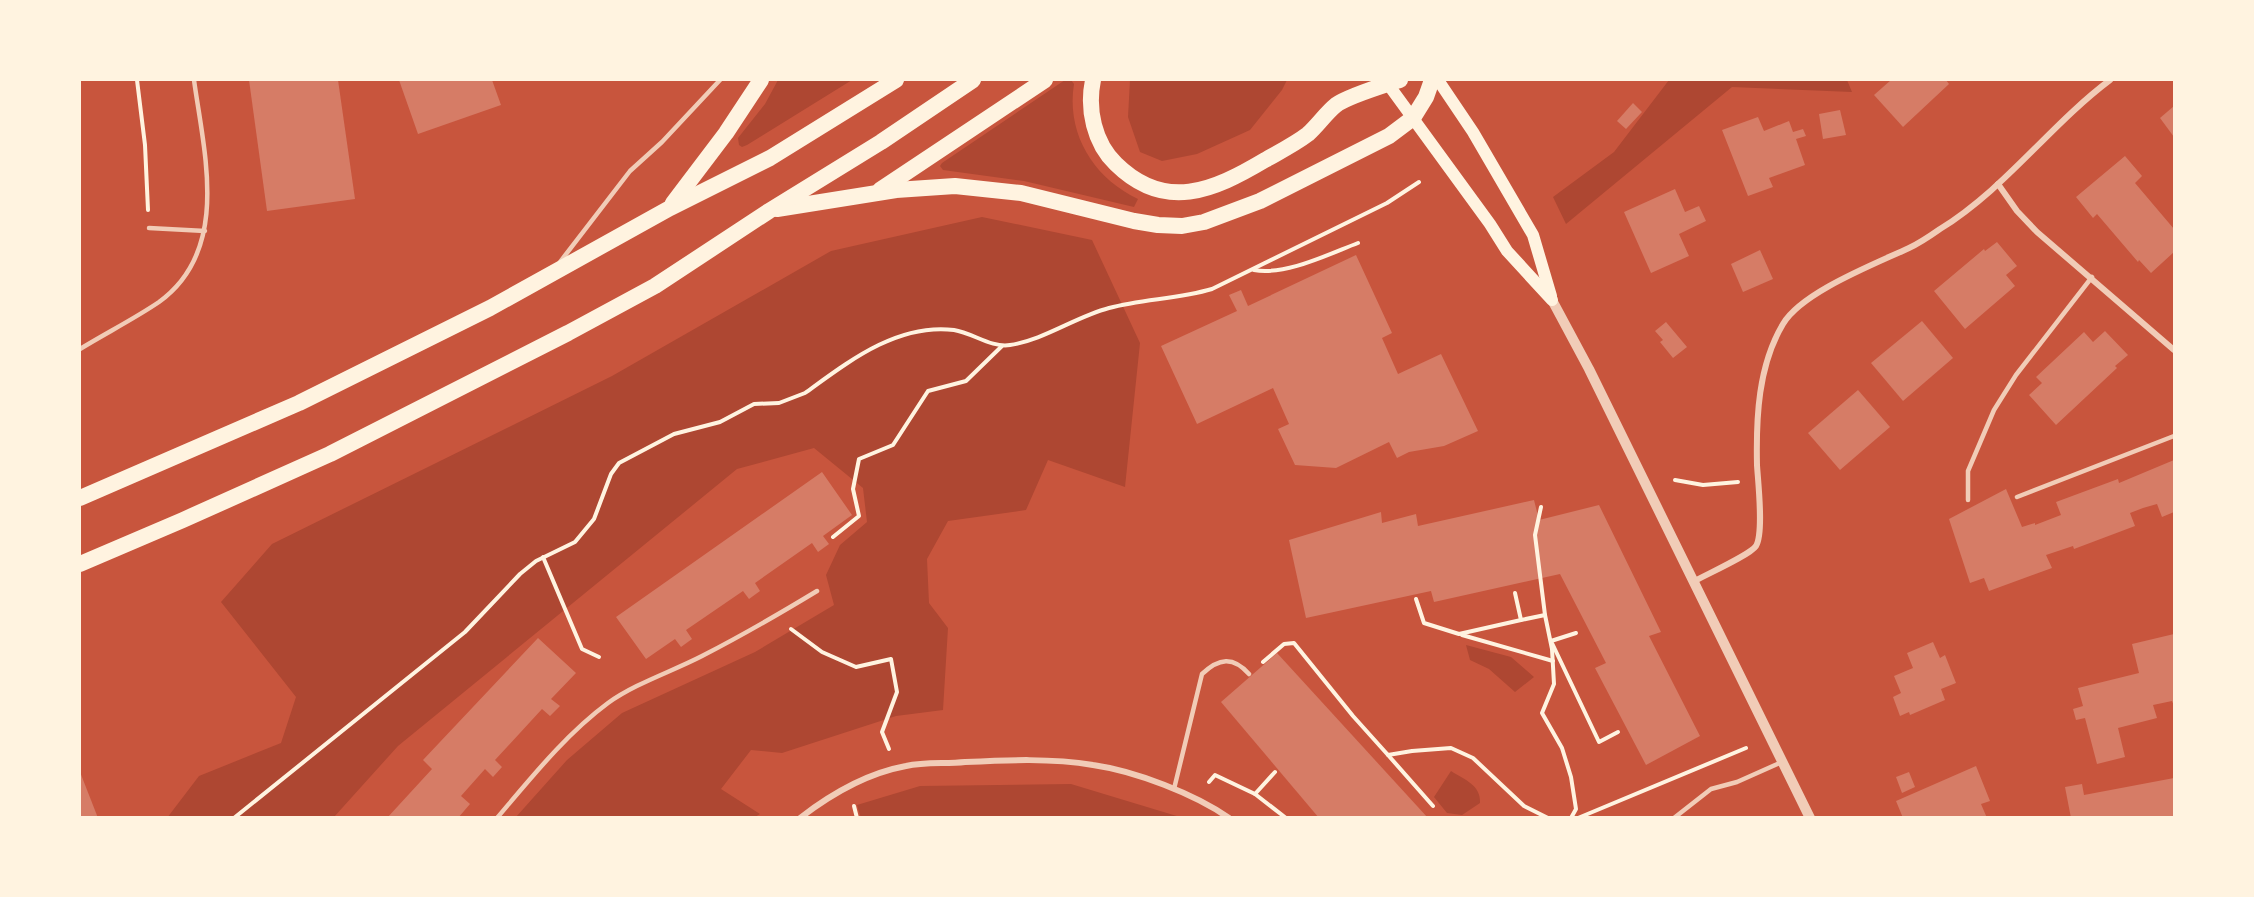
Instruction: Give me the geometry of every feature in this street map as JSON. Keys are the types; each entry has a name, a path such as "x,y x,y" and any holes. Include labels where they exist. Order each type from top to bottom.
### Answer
{"highway":[{"path":"670,208 726,133 761,80"},
{"path":"80,498 299,403 490,308 670,208 770,158 896,80"},
{"path":"80,564 330,454 558,339 655,286 769,211 881,142 973,80"},
{"path":"874,193 1045,80"},
{"path":"1093,80 1090,102 1093,123 1100,143 1111,160 1126,175 1145,186 1165,192 1182,193 1220,184 1246,171 1307,135 1337,104 1391,81"},
{"path":"769,211 874,193 955,186 1021,194 1134,221 1182,226 1204,222 1260,201 1389,136 1413,118 1426,97 1432,80"}],"main road":[{"path":"1438,80 1473,132 1533,235 1552,300"},
{"path":"1391,81 1413,118 1507,251 1552,300"}],"street":[{"path":"1693,582 1750,551 1757,543 1760,516 1757,462 1762,373 1770,348 1790,314 1833,284 1911,247 1943,228 1998,184 2110,80"},
{"path":"1998,184 2017,211 2037,232 2175,350"},
{"path":"1552,300 1810,818"},
{"path":"800,818 826,798 877,774 907,766 1017,759 1094,765 1144,778 1174,789 1229,818"}],"lane":[{"path":"80,349 160,301 184,277 200,250 205,231 209,184 194,80"},
{"path":"551,274 630,171 662,142 720,80"},
{"path":"149,228 205,231"},
{"path":"1968,500 1968,471 1994,410 2016,375 2092,277"},
{"path":"2017,497 2175,436"},
{"path":"497,818 542,766 607,704 631,688 662,676 739,637 817,591"},
{"path":"1174,789 1202,674 1220,662 1240,664 1249,674"},
{"path":"1674,818 1711,789 1737,782 1782,762"}],"path":[{"path":"137,80 145,145 149,228"},
{"path":"234,818 465,632 520,574 543,557 575,543 594,519 611,474 619,463 655,442 674,434 720,422 754,404 779,403 794,399 873,347 910,334 949,330 965,332 1002,346 1027,341 1086,315 1110,308 1185,296 1212,289 1387,203 1419,182"},
{"path":"1254,270 1265,272 1285,269 1358,243"},
{"path":"833,537 859,516 853,489 859,459 893,445 928,391 966,381 1002,346"},
{"path":"1675,480 1703,485 1739,482"},
{"path":"1541,507 1535,535 1545,615 1551,641 1554,684 1542,713 1562,748 1571,777 1576,809 1571,818"},
{"path":"543,557 582,649 599,657"},
{"path":"1515,593 1521,620"},
{"path":"1416,600 1424,623 1553,661"},
{"path":"1459,634 1545,615"},
{"path":"784,624 822,652 856,667 891,659 897,692 882,732 889,749"},
{"path":"1551,641 1576,633"},
{"path":"1551,641 1599,742 1618,732"},
{"path":"1258,666 1284,644 1294,643 1353,716 1433,806"},
{"path":"1388,755 1412,750 1451,748 1473,758 1524,806 1548,818"},
{"path":"1578,818 1746,748"},
{"path":"1255,794 1275,772"},
{"path":"1209,782 1215,775 1255,794 1286,818"}],"shaded area":[{"path":"778,80 852,80 742,147 739,145 738,138 765,104"},
{"path":"1065,80 1071,80 1074,84 1074,120 1086,152 1108,179 1138,199 1134,207 1024,181 943,170 940,166 942,163"},
{"path":"1130,80 1287,80 1282,90 1250,130 1197,154 1162,161 1140,152 1128,117"},
{"path":"1669,80 1847,80 1852,92 1732,87 1566,224 1553,197 1614,152"},
{"path":"982,217 1092,240 1140,343 1125,487 1048,460 1026,510 948,521 927,559 929,603 948,628 943,710 896,716 782,753 751,750 721,789 760,814 755,817 516,817 567,760 622,713 755,652 834,605 826,575 840,545 867,522 863,488 814,448 737,469 398,746 334,817 167,818 199,776 281,743 296,697 221,602 272,544 612,376 831,251"},
{"path":"1466,645 1511,657 1534,677 1515,692 1489,669 1470,660"},
{"path":"1451,771 1475,787 1480,797 1480,803 1462,815 1447,813 1434,797"},
{"path":"1071,784 1180,817 861,818 857,805 920,786"}],"building":[{"path":"249,80 338,80 355,199 267,211"},
{"path":"399,80 492,80 501,105 418,134"},
{"path":"1891,80 1946,80 1949,84 1903,127 1874,95"},
{"path":"1633,103 1642,112 1626,129 1617,121"},
{"path":"2174,106 2174,137 2160,118"},
{"path":"1840,110 1846,135 1823,139 1819,114"},
{"path":"1758,117 1764,131 1789,121 1793,132 1803,129 1806,136 1796,139 1805,165 1769,178 1773,187 1748,196 1722,130"},
{"path":"2125,156 2142,176 2135,183 2174,229 2174,252 2151,273 2139,260 2138,262 2097,214 2093,218 2076,197"},
{"path":"1675,189 1685,212 1699,206 1706,221 1679,234 1689,256 1651,273 1624,212"},
{"path":"1997,242 2017,266 2006,275 2015,286 1965,329 1934,291 1984,249 1985,251"},
{"path":"1760,250 1773,279 1743,292 1731,264"},
{"path":"1356,255 1392,333 1382,338 1398,374 1441,354 1478,431 1444,446 1409,452 1397,458 1389,442 1336,468 1295,465 1278,429 1289,424 1273,388 1197,424 1161,346 1237,311 1229,295 1241,290 1248,306"},
{"path":"1922,321 1953,358 1903,401 1871,363"},
{"path":"1666,322 1687,347 1673,358 1660,342 1663,340 1655,331"},
{"path":"2105,331 2128,355 2056,425 2029,395 2042,383 2036,377 2084,332 2093,342"},
{"path":"1858,390 1890,427 1840,470 1808,433"},
{"path":"2174,460 2174,512 2162,517 2157,504 2143,508 2130,513 2135,526 2074,549 2073,546 2046,555 2052,568 1989,591 1984,578 1970,583 1949,519 2006,489 2022,527 2035,523 2035,525 2061,515 2056,502 2118,479 2119,483"},
{"path":"822,472 852,515 823,536 829,544 818,552 812,543 755,583 760,591 749,599 743,591 686,630 692,639 681,647 675,639 646,659 616,617"},
{"path":"1534,500 1539,520 1599,505 1661,632 1649,636 1700,736 1646,765 1595,668 1606,663 1560,574 1434,602 1431,591 1306,618 1289,540 1381,512 1382,523 1416,514 1418,526"},
{"path":"2174,634 2174,706 2172,701 2153,705 2157,718 2118,728 2125,757 2097,764 2085,718 2076,720 2073,709 2083,706 2078,688 2139,673 2132,644"},
{"path":"538,638 576,673 551,699 560,706 550,716 542,709 495,760 502,767 493,777 485,769 461,796 470,804 458,818 387,818 432,769 423,760"},
{"path":"1933,642 1940,658 1945,655 1956,683 1941,689 1945,700 1910,715 1909,712 1900,716 1893,697 1901,693 1894,676 1913,668 1907,653"},
{"path":"1277,653 1428,818 1319,818 1221,702"},
{"path":"1976,766 1990,801 1981,804 1987,818 1903,818 1896,801"},
{"path":"80,772 98,818 80,818"},
{"path":"1909,772 1915,787 1902,793 1896,777"},
{"path":"2174,778 2174,818 2071,818 2065,787 2082,784 2084,795"}]}
